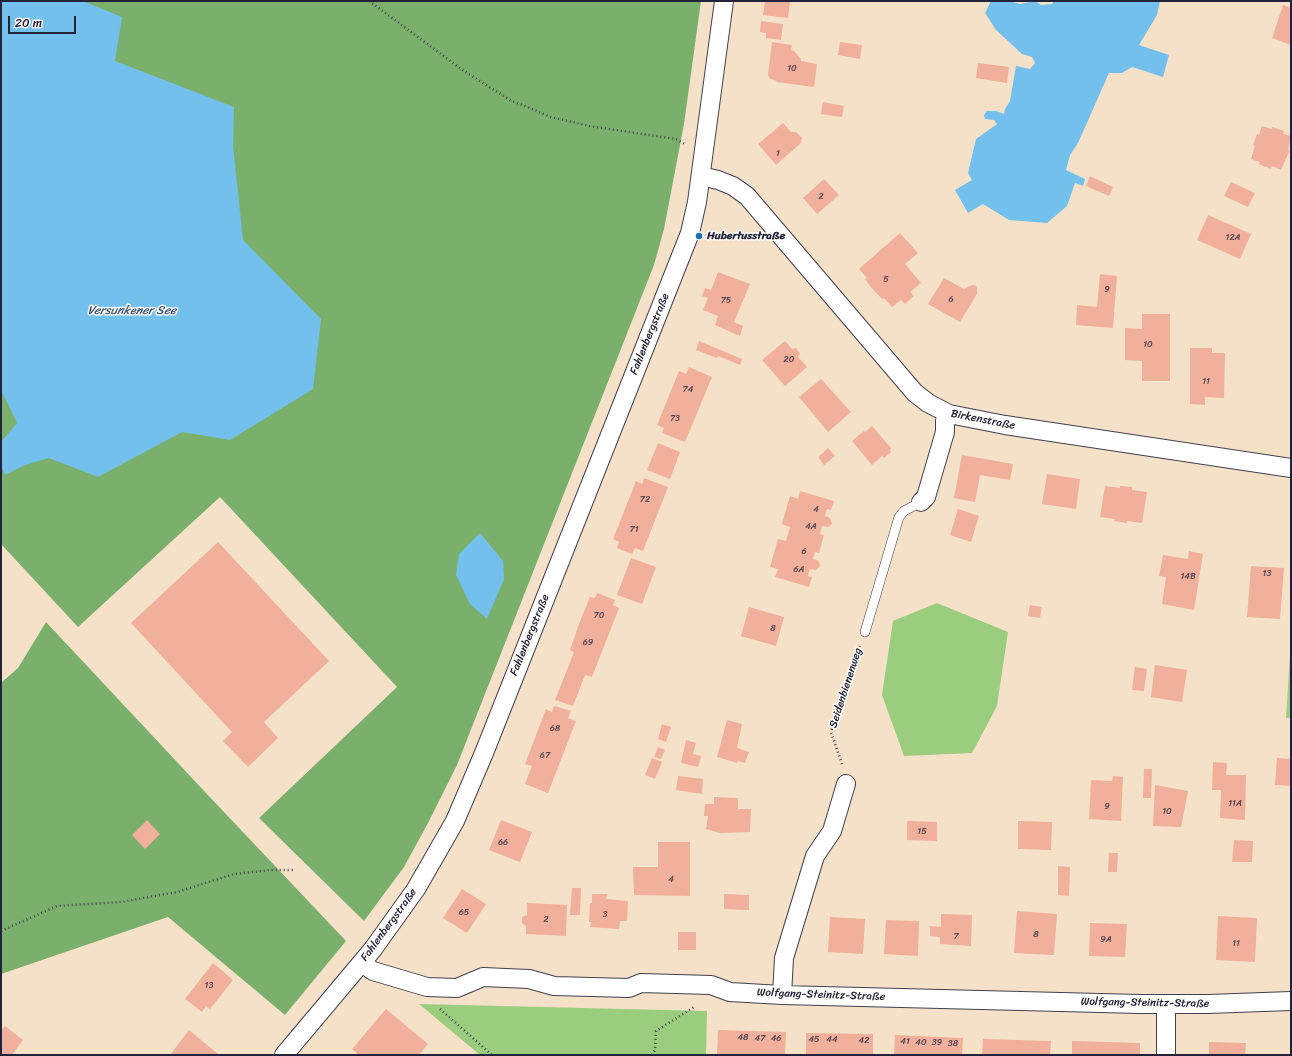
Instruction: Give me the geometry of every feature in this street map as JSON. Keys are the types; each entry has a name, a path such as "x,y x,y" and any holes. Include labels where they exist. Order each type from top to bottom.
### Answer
{"street":[{"path":"701,176 724,1"},
{"name":"Birkenstraße","path":"701,176 718,180 733,186 747,196 915,393 928,404 949,414 1013,426 1291,468"},
{"name":"Fahlenbergstraße","path":"285,1054 373,949 416,889 455,821 487,745 690,234 701,176"},
{"path":"920,502 926,497 945,432 945,421 949,414"},
{"path":"782,995 784,958 799,907 815,856 832,831 846,784"},
{"name":"Wolfgang-Steinitz-Straße","path":"362,963 372,971 427,987 457,988 483,977 529,979 554,986 629,988 641,983 711,985 730,992 782,995 1166,1004 1291,1001"},
{"path":"1166,1004 1166,1055"}],"lane":[{"path":"865,632 899,517 904,511 920,502"}],"path":[{"path":"369,1 464,71 510,100 551,117 589,126 676,139 703,156"},
{"name":"Seidenbienenweg","path":"846,784 831,732 845,684 865,632"},
{"path":"1,931 57,906 121,902 170,893 234,874 271,870 292,870"},
{"path":"427,987 428,995 443,1013 492,1055"},
{"path":"652,1055 655,1050 656,1031 694,1007"}],"green space":[{"path":"1,1 701,1 684,124 664,229 654,265 457,765 404,867 364,921 259,818 397,687 220,497 78,627 1,544"},
{"path":"937,603 1008,632 997,706 972,753 904,756 882,695 893,621"},
{"path":"46,622 346,941 285,1015 168,917 1,974 1,683 18,668"},
{"path":"1291,639 1291,718 1286,718"},
{"path":"419,1004 707,1011 706,1055 480,1055"}],"water":[{"name":"Versunkener See","path":"1,1 83,1 122,17 115,61 234,107 233,146 243,240 321,319 313,389 230,440 182,432 98,477 49,458 25,465 5,475 1,466 1,442 17,423 1,390"},
{"path":"991,1 1009,1 1020,4 1035,1 1041,5 1052,4 1054,1 1160,1 1157,15 1139,45 1169,55 1163,77 1132,67 1122,73 1109,73 1078,143 1070,155 1066,170 1085,179 1083,186 1075,183 1067,206 1047,223 1009,220 983,204 968,213 955,190 972,180 968,173 976,139 997,124 994,120 985,119 984,115 987,111 996,111 1004,114 1010,101 1016,66 1030,69 1035,63 1032,57 1022,54 996,30 985,13"},
{"path":"480,533 503,561 504,579 487,619 470,604 456,575 459,554"}],"building":[{"path":"765,1 790,1 788,18 763,15"},
{"path":"1283,5 1291,8 1291,45 1272,38"},
{"path":"761,21 783,24 781,40 766,38 766,33 760,32"},
{"path":"772,42 792,45 791,50 794,51 801,61 817,64 814,87 777,82 770,79 768,75"},
{"path":"840,42 862,45 860,59 838,55"},
{"path":"978,63 1009,67 1007,83 976,78"},
{"path":"823,102 844,106 842,117 821,114"},
{"path":"783,123 791,132 796,132 802,138 801,143 776,165 758,144"},
{"path":"1262,126 1272,129 1272,127 1284,131 1283,134 1291,136 1288,150 1290,150 1281,170 1272,166 1271,169 1259,164 1260,162 1251,159 1255,146 1253,145"},
{"path":"1090,176 1113,187 1109,196 1086,186"},
{"path":"824,179 839,195 817,214 803,198"},
{"path":"1231,182 1255,193 1248,207 1224,196"},
{"path":"1208,215 1251,234 1240,259 1197,240"},
{"path":"900,233 918,253 905,264 921,283 910,292 914,296 905,304 901,300 892,307 870,286 865,279 867,278 859,269"},
{"path":"718,272 750,284 734,322 743,326 740,336 715,325 718,316 703,310 708,298 702,296 705,288 711,290"},
{"path":"1100,274 1117,276 1113,328 1076,325 1077,305 1097,307"},
{"path":"944,278 964,289 972,285 975,285 977,288 977,294 960,322 928,304"},
{"path":"1142,314 1170,314 1170,381 1142,381 1142,361 1125,360 1125,328 1142,329"},
{"path":"699,341 742,359 740,365 718,356 717,358 696,350"},
{"path":"785,341 792,349 796,348 800,354 798,357 807,367 785,386 762,360"},
{"path":"1190,348 1212,348 1212,353 1225,353 1224,398 1205,397 1205,405 1190,404"},
{"path":"689,367 712,377 685,442 662,433 664,428 657,425 679,371 686,374"},
{"path":"821,379 851,412 828,432 799,397"},
{"path":"872,426 891,448 891,452 884,458 882,456 872,465 852,441"},
{"path":"658,443 680,452 670,479 647,470"},
{"path":"828,448 835,456 824,465 818,457"},
{"path":"962,455 1013,464 1010,480 980,475 975,502 954,498"},
{"path":"1047,474 1080,479 1076,509 1042,504"},
{"path":"644,478 668,487 643,551 635,548 632,554 617,548 619,542 613,539 636,481 642,484"},
{"path":"1105,486 1120,488 1120,486 1132,487 1132,490 1147,492 1142,523 1127,521 1127,523 1114,521 1115,519 1100,517"},
{"path":"800,491 834,501 831,510 827,509 825,516 830,518 832,524 828,527 822,526 820,534 824,535 819,553 815,552 813,559 819,561 820,566 816,570 810,569 808,576 812,577 809,587 775,577 778,569 770,567 778,539 786,541 790,527 782,524 790,496 798,499"},
{"path":"958,509 979,516 971,542 950,535"},
{"path":"218,542 329,661 264,722 278,738 248,767 223,741 232,732 131,623"},
{"path":"1189,551 1203,554 1194,610 1162,604 1166,577 1159,576 1163,555 1188,559"},
{"path":"631,558 656,567 642,604 617,595"},
{"path":"1251,566 1284,568 1280,619 1247,617"},
{"path":"597,593 615,600 613,605 619,608 592,677 585,675 573,706 555,700 574,652 570,650 579,624 590,597 595,598"},
{"path":"1030,605 1042,607 1040,618 1028,616"},
{"path":"749,607 784,617 776,646 741,636"},
{"path":"1155,665 1187,670 1182,702 1151,697"},
{"path":"1135,667 1147,669 1144,691 1132,690"},
{"path":"554,706 571,711 568,718 576,721 548,793 525,784 532,766 525,764 546,709 552,712"},
{"path":"727,720 742,724 737,748 749,752 745,763 738,761 737,763 717,757"},
{"path":"662,724 671,727 666,742 658,739"},
{"path":"686,740 696,743 693,754 701,756 698,767 681,763"},
{"path":"658,747 665,750 661,759 654,757"},
{"path":"652,758 662,762 655,779 645,775"},
{"path":"1277,758 1291,759 1291,786 1275,785"},
{"path":"1213,762 1227,763 1226,775 1246,775 1245,820 1220,818 1221,790 1212,790"},
{"path":"1144,769 1152,769 1151,798 1143,798"},
{"path":"678,776 703,779 702,794 676,790"},
{"path":"1113,776 1123,777 1121,821 1089,819 1091,780 1112,781"},
{"path":"1155,785 1188,791 1181,827 1153,826"},
{"path":"714,797 738,798 738,809 751,809 750,832 720,833 706,829 708,816 704,816 705,804 714,804"},
{"path":"147,820 160,834 145,849 132,835"},
{"path":"501,820 532,832 520,862 489,850"},
{"path":"907,821 937,822 937,841 907,840"},
{"path":"1018,821 1052,822 1051,850 1018,849"},
{"path":"1234,840 1253,841 1252,862 1232,862"},
{"path":"658,842 690,842 690,896 634,895 633,867 658,867"},
{"path":"1109,853 1118,853 1117,872 1108,872"},
{"path":"1058,866 1070,867 1069,896 1058,895"},
{"path":"572,888 581,888 580,915 570,915"},
{"path":"462,889 486,904 467,933 443,918"},
{"path":"592,894 607,894 606,899 628,901 627,921 620,921 619,929 590,927 590,903 592,903"},
{"path":"724,894 749,895 749,910 724,909"},
{"path":"527,903 567,905 566,936 526,934 526,926 522,923 522,917 527,915"},
{"path":"1017,911 1057,914 1054,955 1014,953"},
{"path":"941,914 972,915 971,946 940,944 940,937 930,936 930,926 941,927"},
{"path":"1218,916 1257,918 1255,962 1216,960"},
{"path":"830,917 865,919 863,954 828,952"},
{"path":"886,920 919,921 918,956 884,954"},
{"path":"1090,923 1127,924 1125,957 1089,956"},
{"path":"678,932 696,932 696,950 678,950"},
{"path":"213,963 233,980 210,1009 206,1006 202,1012 185,999"},
{"path":"386,1009 428,1044 419,1055 359,1055 352,1049"},
{"path":"5,1026 23,1040 12,1055 1,1055 1,1031"},
{"path":"189,1030 219,1055 170,1055"},
{"path":"718,1030 786,1032 785,1055 717,1055"},
{"path":"806,1033 873,1034 873,1055 806,1055"},
{"path":"895,1035 963,1038 962,1055 894,1055"},
{"path":"983,1039 1051,1041 1050,1055 982,1055"},
{"path":"1072,1041 1140,1043 1140,1055 1072,1055"},
{"path":"1209,1042 1246,1043 1245,1055 1209,1055"}],"place":[{"name":"Hubertusstraße","path":"699,236"}]}
